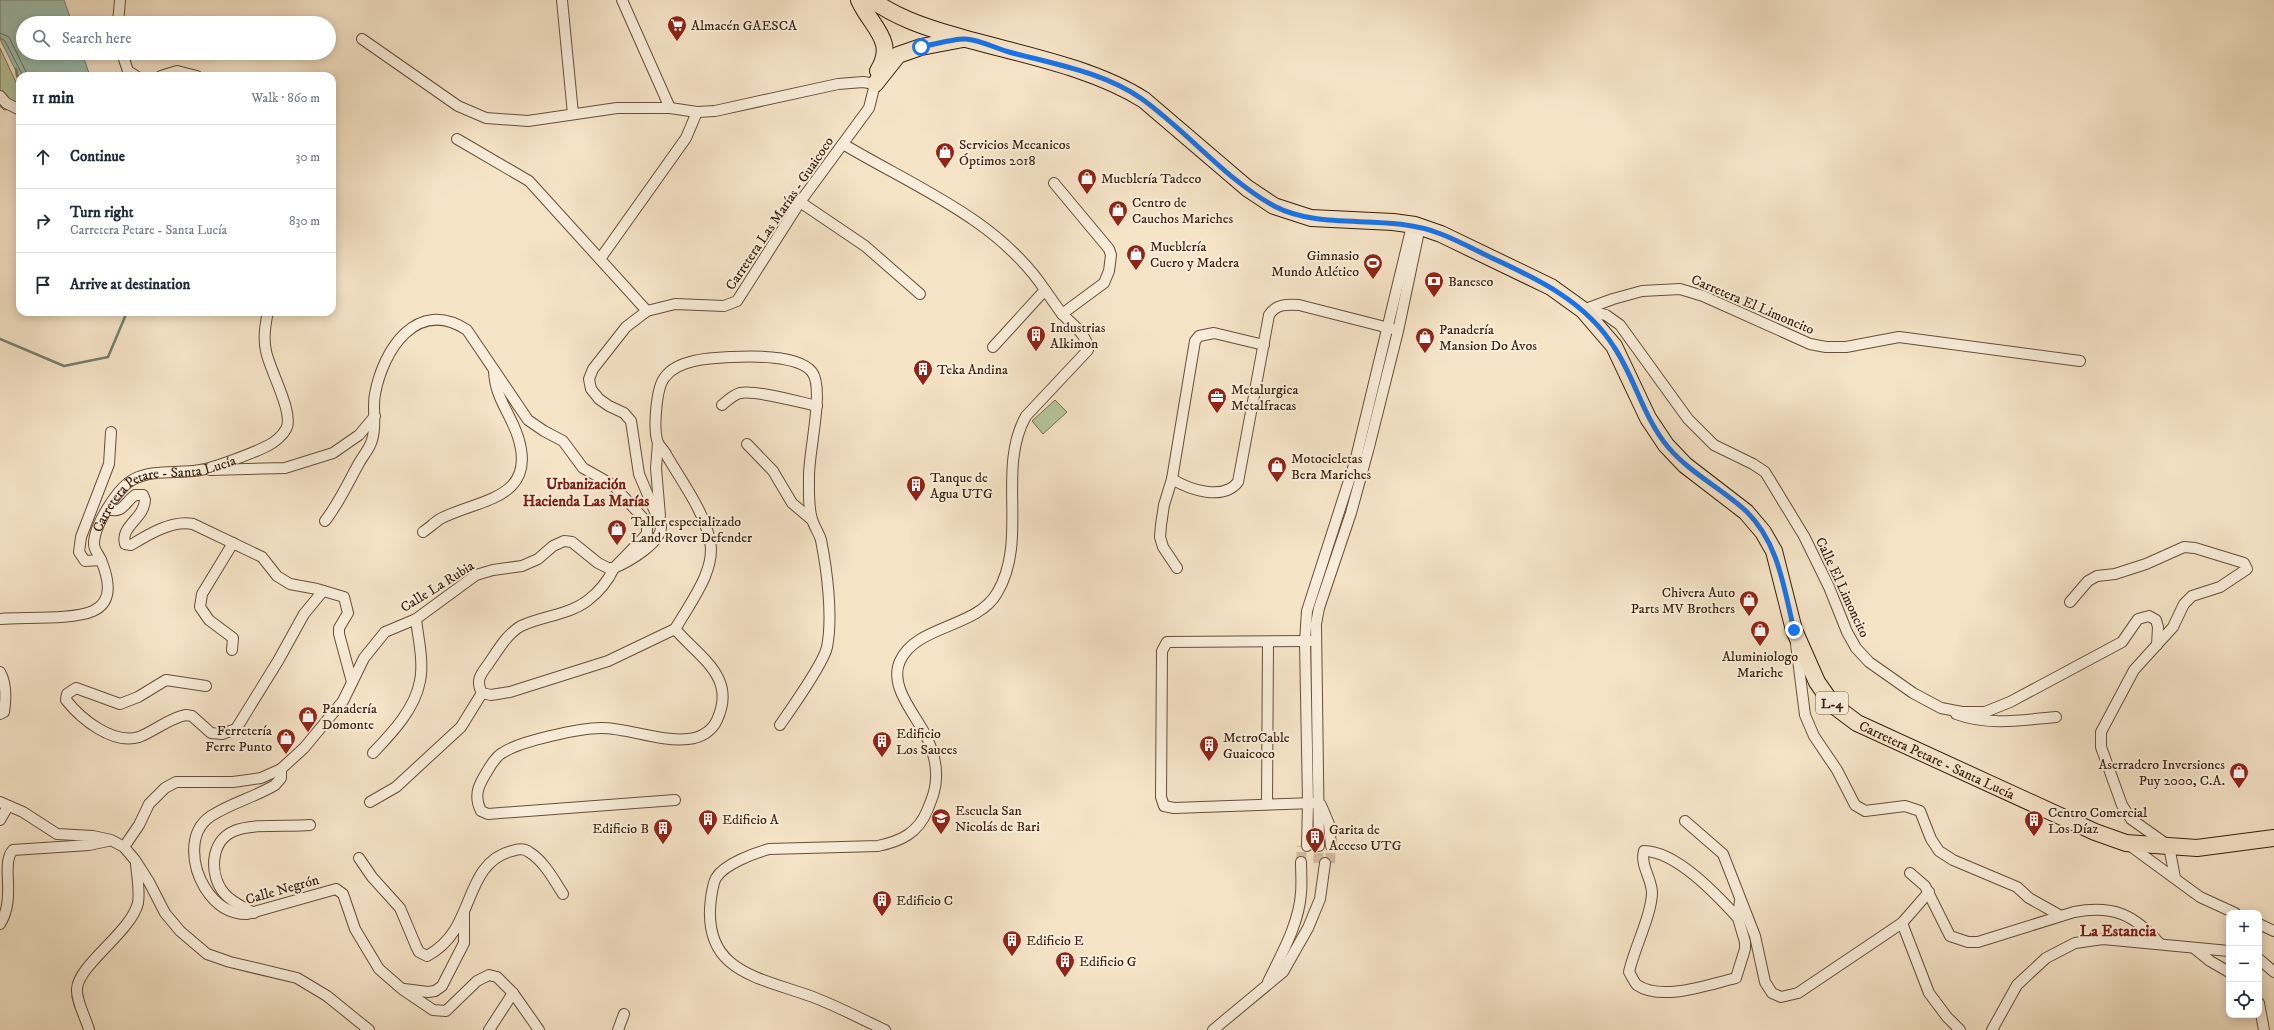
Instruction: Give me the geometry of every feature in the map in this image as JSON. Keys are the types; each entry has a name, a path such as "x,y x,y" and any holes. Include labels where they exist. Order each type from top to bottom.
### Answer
{"main road":[{"path":"859,0 886,46 886,54 875,76 875,84"},
{"name":"Carretera Petare - Santa Lucía","path":"872,0 887,10 910,21 964,39 1079,71 1107,80 1126,89 1148,104 1247,188 1285,211 1327,220 1376,221 1415,225 1441,234 1506,264 1551,287 1583,310 1614,346 1648,418 1666,445 1685,465 1746,512 1763,532 1774,551 1794,630 1817,682 1833,705 1857,723 2095,832 2126,842 2197,848 2274,838"},
{"path":"875,84 898,55 921,47 964,39"}],"street":[{"path":"119,16 120,0"},
{"path":"562,0 573,114"},
{"path":"622,0 670,108"},
{"path":"362,39 458,106 486,118 528,121 617,108 670,108 697,112 715,111 838,84 864,82 875,84"},
{"path":"124,60 128,72"},
{"name":"Carretera Las Marías - Guaicoco","path":"661,526 640,474 631,421 624,413 609,406 599,399 591,389 589,379 592,369 626,328 647,311 675,304 724,306 737,301 800,202 869,108 875,84"},
{"path":"0,96 6,103 16,108"},
{"path":"600,259 686,138 697,112"},
{"path":"457,139 529,181 647,311"},
{"path":"843,144 975,221 1008,246 1037,278 1062,314 1088,343 1088,350 1026,416 1018,429 1014,451 1010,555 1001,587 992,601 981,611 923,639 904,654 899,662 897,679 903,695 927,737 936,774 933,799 924,820 909,836 878,846 769,849 758,852 732,865 717,877 712,892 709,918 711,934 717,947 730,962 756,978 815,998 885,1030"},
{"path":"1054,183 1109,249 1111,255 1109,271 1104,283 1062,314"},
{"path":"800,202 865,246 920,294"},
{"path":"1305,846 1308,803 1305,642 1309,603 1354,462 1410,234 1415,225"},
{"path":"1319,803 1329,824 1325,846 1325,827 1319,814 1316,641 1319,608 1351,513 1398,331 1418,236 1415,225"},
{"name":"Carretera El Limoncito","path":"1583,310 1613,299 1642,291 1680,288 1703,296 1810,344 1826,347 1846,346 1899,337 2080,361"},
{"path":"993,347 1045,290"},
{"path":"1172,479 1181,485 1199,491 1214,492 1226,491 1234,487 1238,482 1269,315 1278,306 1288,304 1299,305 1398,331"},
{"name":"Calle El Limoncito","path":"1583,310 1606,315 1620,325 1688,419 1714,445 1753,464 1765,472 1804,536 1829,587 1847,632 1856,648 1869,662 1913,693 1941,708 1962,712 1985,712 2010,702 2122,642 2138,619 2149,616 2156,620 2158,627 2157,645"},
{"name":"Carretera Petare - Santa Lucía","path":"0,618 71,615 94,611 105,601 109,592 101,560 94,545 96,529 118,493 134,479 150,475 202,470 270,445 287,428 288,416 266,352 264,332 267,316"},
{"path":"325,521 339,503 372,441 375,430 375,395 383,366 398,339 416,324 431,320 457,324 467,330 494,372 528,420 544,431 563,440 583,468 613,485 643,518 647,527 647,534 614,568 598,591 586,601 572,609 520,627 507,637 479,677 479,687 482,693"},
{"path":"1177,568 1163,547 1160,537 1164,505 1172,479 1195,341 1199,336 1214,333 1264,345"},
{"path":"614,568 629,560 655,541 660,534 661,526 656,468 658,443 657,398 664,378 673,369 686,364 718,358 753,356 781,359 801,365 810,370 815,377 817,406 809,478 812,520 820,540 826,584 828,618 827,647 812,675 780,725"},
{"path":"423,532 441,519 489,502 509,488 519,474 522,462 520,444 513,423 495,387 494,372"},
{"path":"722,405 735,395 742,393 762,395 817,406"},
{"path":"202,470 285,468 333,453 359,435 374,416"},
{"path":"101,560 85,561 80,556 79,552 81,538 109,464 111,432"},
{"path":"482,693 491,695 510,692 608,661 675,629 697,592 708,566 711,542 701,516 658,443"},
{"path":"747,444 770,467 792,503 812,520"},
{"path":"108,509 116,512 122,510 128,500 135,495 143,496 145,500 141,514 128,527 124,539 125,544 131,545 172,525 183,522 193,524 262,557 277,576 290,584 344,597 347,603 348,614 339,628 339,634 352,682"},
{"name":"Calle La Rubia","path":"124,847 139,825 149,804 170,785 190,781 233,782 261,778 281,769 304,748 343,701 364,658 385,632 416,619 476,575 493,570 522,566 538,559 553,546 564,541 572,542 598,563 608,568 614,568"},
{"path":"232,650 233,638 209,620 202,613 200,606 202,594 233,542"},
{"path":"2070,602 2088,582 2097,576 2115,574 2146,564 2184,547 2195,548 2244,563 2247,569 2220,586 2192,596 2184,604 2173,627 2134,670 2101,732 2101,747 2122,805 2132,819 2169,846 2176,878"},
{"path":"206,686 166,680 138,697 120,704 76,688 67,694 66,700 73,709 95,725 117,737 127,739 139,736 186,715 192,716 211,733 222,734 236,729 278,661 304,614 323,591"},
{"path":"372,753 392,732 412,702 420,680 420,655 416,619"},
{"path":"675,629 709,663 723,686 721,711 709,731 699,738 688,740 649,736 601,728 524,743 503,752 492,763 477,790 477,802 481,811 488,814 675,800"},
{"path":"1794,630 1805,715 1814,736 1837,770 1855,805 1865,811 1905,806 1920,811 1931,839 1939,851 1953,860 2017,887 2029,898 2061,916"},
{"path":"1316,641 1268,643 1167,642 1162,650 1161,797 1164,806 1174,808 1319,803"},
{"path":"1267,804 1268,643"},
{"path":"0,672 5,690 6,701 4,712 0,714"},
{"path":"370,802 396,787 461,727 482,693"},
{"path":"1941,708 1970,719 1993,722 2056,718"},
{"name":"Calle Negrón","path":"281,769 282,778 275,785 210,816 196,838 194,858 200,880 210,895 221,907 235,914 254,913 336,889 343,894 355,929 379,969 402,989 433,1010 446,1011 477,981 489,976 497,977 513,993 539,1030"},
{"path":"0,820 4,804 23,812 57,834 93,836 111,840 124,847 135,860 165,913 180,931 207,954 230,962 298,978 327,996 369,1030"},
{"path":"1685,821 1723,854 1740,901 1756,936 1765,982 1772,993 1782,996 1798,992 1902,923 1928,892"},
{"path":"254,913 224,894 217,884 214,870 218,846 224,837 235,830 252,827 310,825"},
{"path":"0,924 6,914 7,896 2,875 3,860 7,854 13,850 89,844 111,840"},
{"path":"2126,842 2200,897 2228,910"},
{"path":"359,858 372,877 400,908 419,952 427,956 436,951 454,932 464,914 468,899 482,872 496,858 520,849 529,851 542,863 563,894"},
{"path":"1738,918 1720,898 1679,864 1653,851 1644,851 1642,858 1652,892 1650,905 1629,972 1637,984 1657,991 1678,992 1736,978 1745,949 1745,942 1738,918 1740,901"},
{"path":"89,1030 77,991 78,982 130,921 138,904 139,890 135,860"},
{"path":"1266,986 1290,934 1301,893 1305,888 1304,862"},
{"path":"1213,1030 1283,972 1308,928 1321,897 1324,863"},
{"path":"1910,873 1928,892 1950,936 1968,942 1978,942 2061,916 2090,909 2118,912 2145,927 2160,944"},
{"path":"402,989 428,992 435,991 442,986 464,943 466,930 464,914"},
{"path":"1902,923 1929,992 1947,1017 1960,1030"},
{"path":"2262,925 2274,931"},
{"path":"1992,1030 2017,985 2046,958 2063,947 2094,940 2160,944 2226,951"},
{"path":"2194,948 2210,961 2226,970"},
{"path":"2262,962 2274,972"},
{"path":"489,1030 513,993"},
{"path":"618,1030 624,1014"},
{"path":"2262,1018 2264,1030"}],"shaded area":[{"path":"0,48 16,82 16,108 4,110 0,106"},
{"path":"1055,400 1067,412 1043,434 1032,421"}],"water":[{"path":"0,0 64,0 70,16 16,16 16,60 84,60 89,72 16,72 0,39"}],"waterway":[{"path":"0,339 64,366 108,357 125,316"}],"tunnel":[{"path":"1301,862 1302,846"},
{"path":"1318,863 1319,846"},
{"path":"1330,863 1331,846"}],"place":[{"name":"Almacén GAESCA","path":"677,42"},
{"name":"Servicios Mecanicos Óptimos 2018","path":"945,169"},
{"name":"Mueblería Tadeco","path":"1087,195"},
{"name":"Centro de Cauchos Mariches","path":"1118,227"},
{"name":"Mueblería Cuero y Madera","path":"1136,271"},
{"name":"Gimnasio Mundo Atlético","path":"1373,280"},
{"name":"Banesco","path":"1434,298"},
{"name":"Industrias Alkimon","path":"1036,352"},
{"name":"Panadería Mansion Do Avos","path":"1425,354"},
{"name":"Teka Andina","path":"923,386"},
{"name":"Metalurgica Metalfracas","path":"1217,414"},
{"name":"Motocicletas Bera Mariches","path":"1277,483"},
{"name":"Tanque de Agua UTG","path":"916,502"},
{"name":"Taller especializado Land Rover Defender","path":"617,546"},
{"name":"Chivera Auto Parts MV Brothers","path":"1749,617"},
{"name":"Aluminiologo Mariche","path":"1760,647"},
{"name":"Panadería Domonte","path":"308,733"},
{"name":"Ferretería Ferre Punto","path":"286,755"},
{"name":"Edificio Los Sauces","path":"882,758"},
{"name":"MetroCable Guaicoco","path":"1209,762"},
{"name":"Aserradero Inversiones Puy 2000, C.A.","path":"2239,789"},
{"name":"Escuela San Nicolás de Bari","path":"941,835"},
{"name":"Edificio A","path":"708,836"},
{"name":"Centro Comercial Los Díaz","path":"2034,837"},
{"name":"Edificio B","path":"663,845"},
{"name":"Garita de Acceso UTG","path":"1315,854"},
{"name":"Edificio C","path":"882,917"},
{"name":"Edificio E","path":"1012,957"},
{"name":"Edificio G","path":"1065,978"}],"district":[{"name":"Urbanización Hacienda Las Marías","path":"586,492"},
{"name":"La Estancia","path":"2118,930"}],"route":[{"path":"921,47 964,39 1049,62 1107,80 1144,100 1247,188 1274,206 1285,211 1310,218 1393,222 1415,225 1462,243 1551,287 1568,298 1583,310 1614,346 1648,418 1666,445 1685,465 1746,512 1763,532 1774,551 1794,630"}]}
